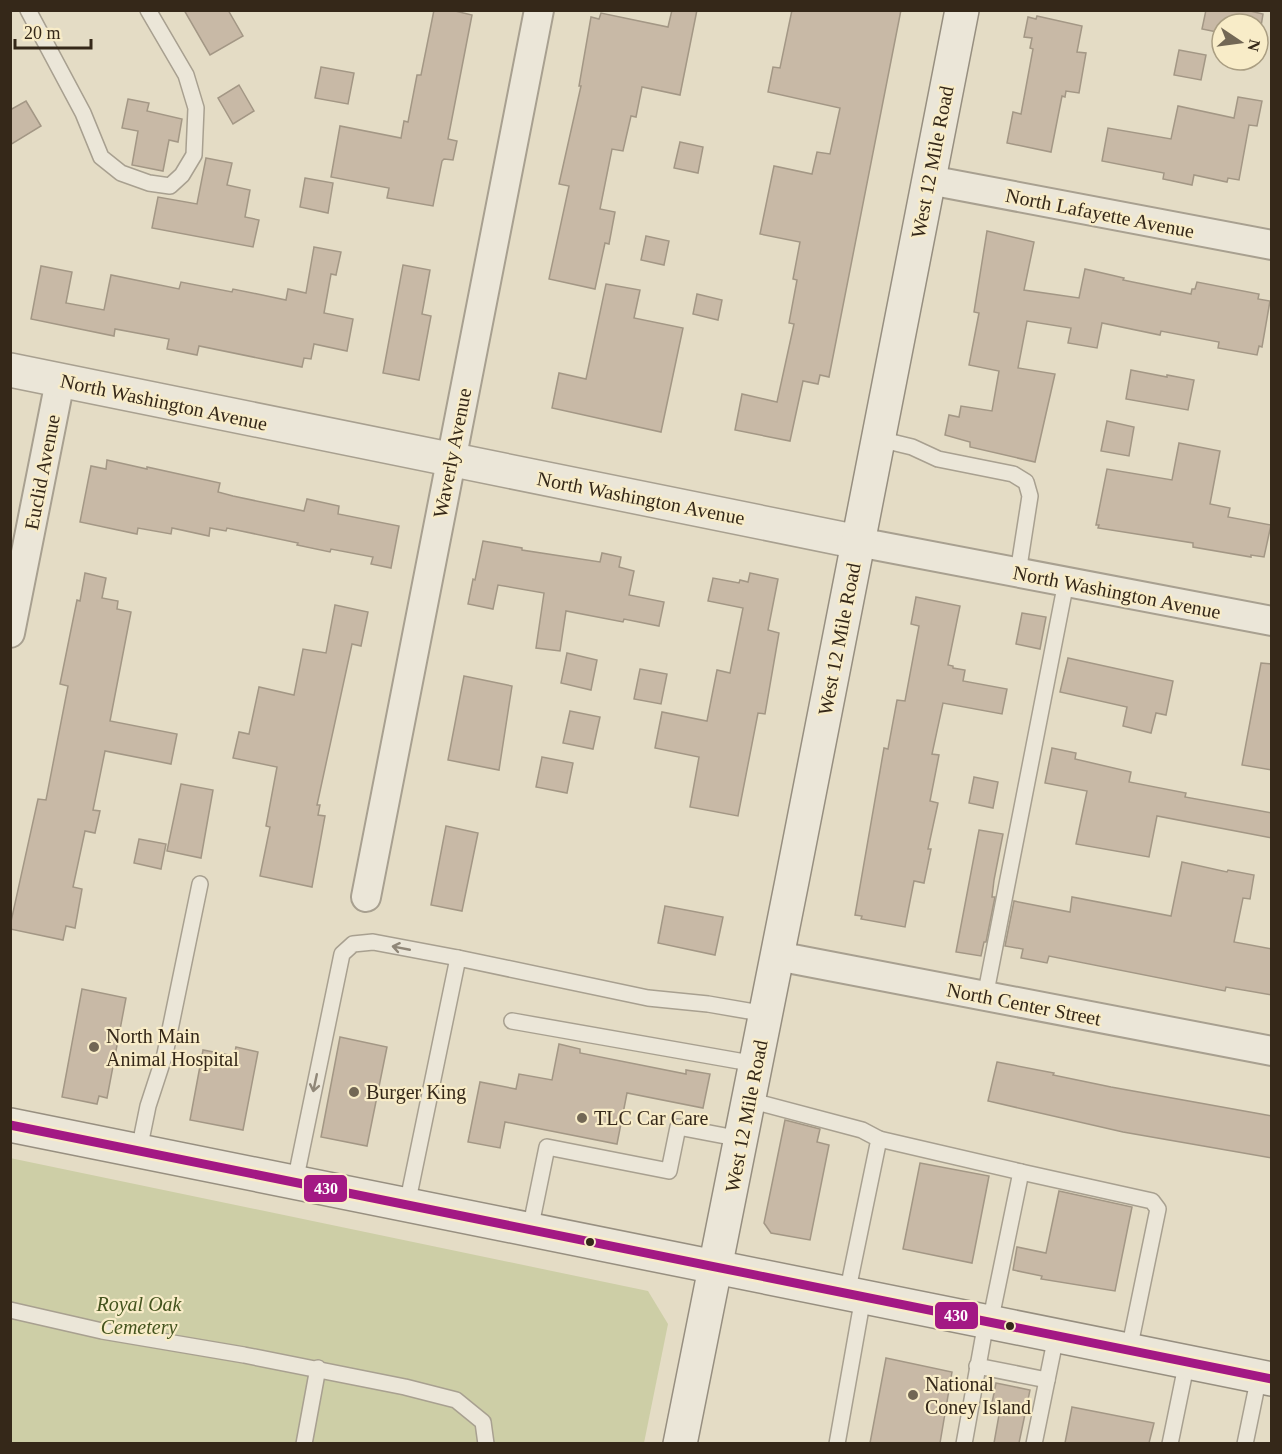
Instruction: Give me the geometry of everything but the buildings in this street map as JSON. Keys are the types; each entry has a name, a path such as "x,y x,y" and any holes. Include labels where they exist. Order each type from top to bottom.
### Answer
{"main road":[{"name":"West 12 Mile Road","path":"680,1443 962,10"},
{"name":"North Washington Avenue","path":"10,370 858,542"},
{"path":"10,1125 1265,1377"}],"street":[{"name":"Waverly Avenue","path":"366,897 539,10"},
{"name":"North Lafayette Avenue","path":"929,180 1272,245"},
{"name":"Euclid Avenue","path":"10,633 60,381"},
{"name":"North Washington Avenue","path":"858,542 1272,621"},
{"name":"North Center Street","path":"777,956 1272,1051"}],"lane":[{"path":"28,10 82,113 100,157 121,173 149,183 170,186 182,175 194,155 196,108 186,75 148,10"},
{"path":"879,439 912,447 938,459 1013,474 1026,482 1030,496 1018,573"},
{"path":"985,997 1066,582"},
{"path":"139,1150 148,1106 165,1054 200,884"},
{"path":"295,1182 342,954 353,944 373,942 648,998 708,1004 766,1014"},
{"path":"407,1205 458,958"},
{"path":"512,1021 756,1064"},
{"path":"749,1100 862,1130 879,1139 1152,1201 1158,1209 1129,1350"},
{"path":"530,1230 547,1147 669,1171 678,1127 741,1139"},
{"path":"837,1443 855,1295 879,1139"},
{"path":"964,1443 977,1366 1021,1172"},
{"path":"10,1310 102,1331 318,1368 456,1400 483,1422 486,1443"},
{"path":"1034,1443 1056,1336"},
{"path":"1170,1443 1187,1361"},
{"path":"977,1366 1047,1380"},
{"path":"304,1443 318,1368"},
{"path":"1245,1443 1265,1377"}],"green space":[{"name":"Royal Oak Cemetery","path":"10,1158 648,1291 668,1324 644,1443 11,1443"}],"transit line":[{"name":"430","path":"10,1125 1272,1379"}],"place":[{"name":"North Main Animal Hospital","path":"94,1047"},
{"name":"Burger King","path":"354,1092"},
{"name":"TLC Car Care","path":"582,1118"},
{"name":"National Coney Island","path":"913,1395"}]}
